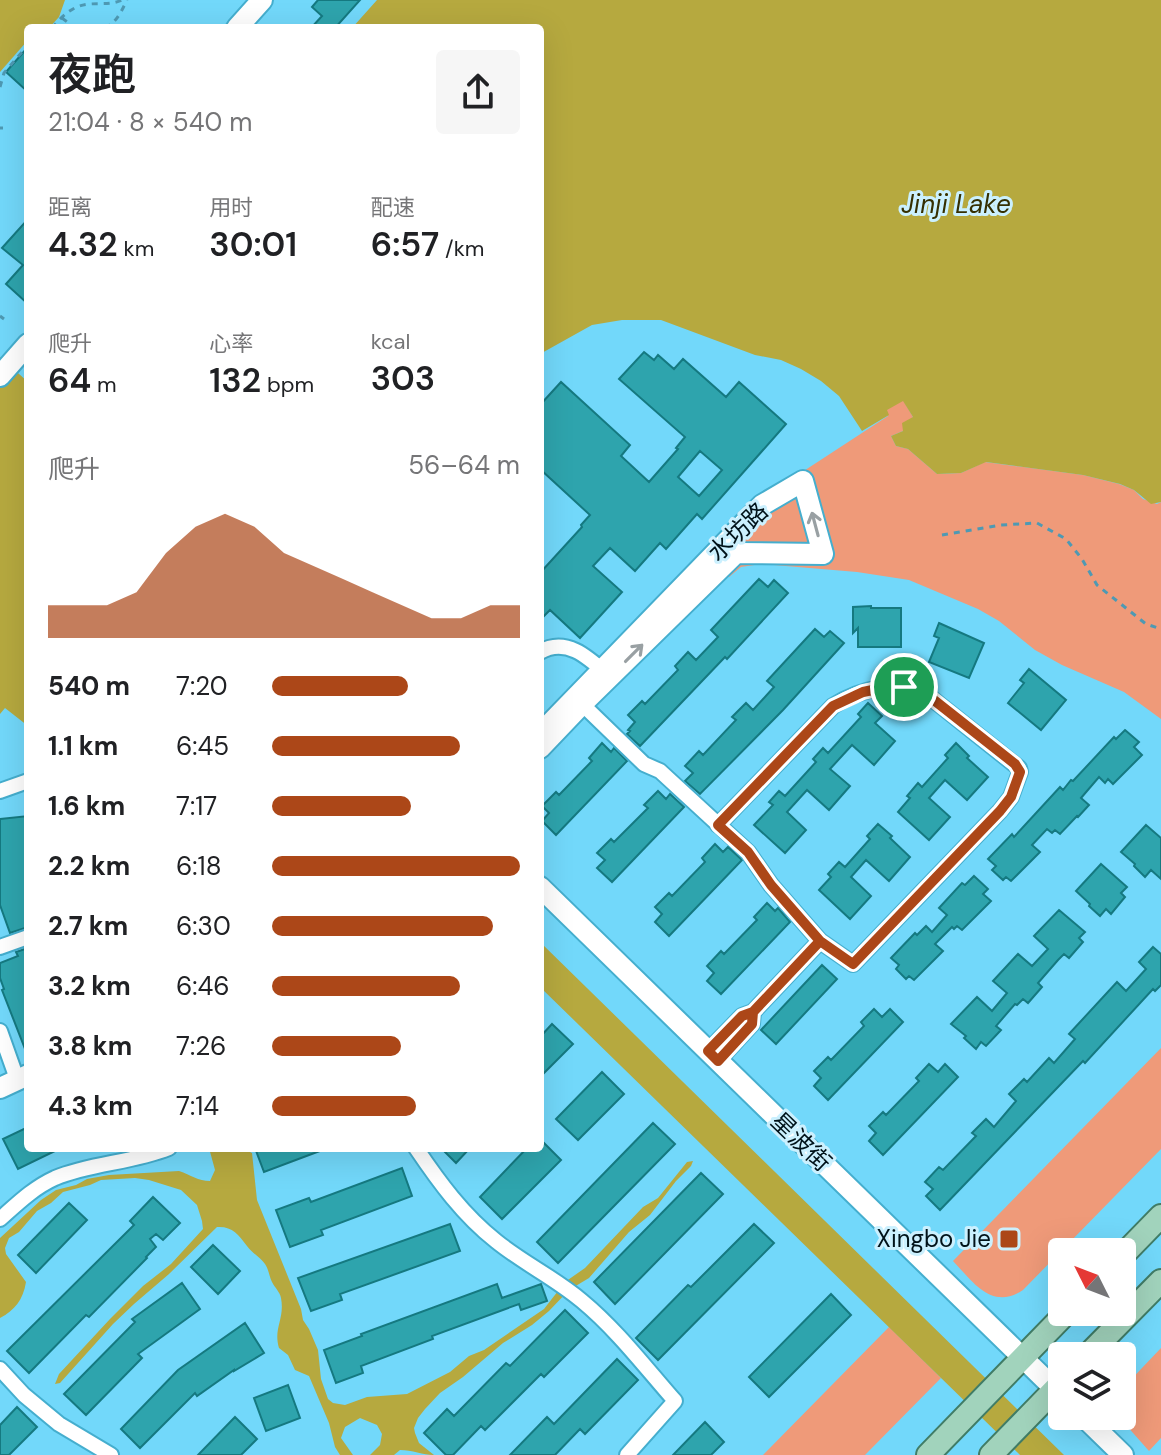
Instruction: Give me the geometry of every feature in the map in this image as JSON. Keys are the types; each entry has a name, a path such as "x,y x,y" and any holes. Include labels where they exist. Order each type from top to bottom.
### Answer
{"main road":[{"path":"1136,1242 1161,1216"},
{"path":"1101,1342 1161,1281"},
{"path":"928,1455 1053,1326"},
{"path":"992,1453 1048,1399"}],"street":[{"path":"241,24 262,0"},
{"path":"0,376 24,349"},
{"name":"水坊路","path":"544,730 606,673 727,561 734,555 823,554 803,481 762,505 606,673 544,744"},
{"path":"544,649 556,647 582,652 606,673"},
{"path":"582,704 644,764 660,771 718,825 748,852 771,885 820,941 853,964 1000,811 1011,797 1020,772 1019,768 925,693 915,688 878,688 833,706 718,825"},
{"path":"0,791 24,782"},
{"name":"星波街","path":"544,891 1048,1379"},
{"path":"0,947 24,938"},
{"path":"713,1056 752,1024 753,1012 820,941"},
{"path":"0,1031 14,1075"},
{"path":"0,1219 27,1195 55,1178 159,1152"},
{"path":"419,1152 442,1186 487,1233 577,1297 610,1327 675,1401 627,1455"},
{"path":"0,1369 24,1395 59,1424 111,1455"},
{"path":"1097,1430 1123,1455"}],"path":[{"path":"56,24 70,11 83,5 125,0"},
{"path":"112,24 121,13 125,0"},
{"path":"62,17 70,24"},
{"path":"0,87 4,73 24,50"},
{"path":"942,535 1001,525 1037,523 1066,539 1097,585 1146,624 1161,629"}],"shaded area":[{"path":"903,400 913,417 903,431 891,436 896,446 908,449 937,474 961,473 985,462 1083,475 1119,484 1134,490 1143,499 1157,504 1161,502 1161,719 1124,692 1035,650 999,621 978,609 909,580 761,564 741,567 729,577 704,556 761,499 888,416 886,410"},
{"path":"1161,1048 1161,1149 1074,1238 1048,1238 1048,1264 1023,1290 1012,1296 993,1296 984,1291 953,1261"},
{"path":"889,1327 941,1378 865,1455 763,1455"},
{"path":"1161,1348 1161,1438 1149,1451 1130,1430 1136,1430 1136,1374"}],"water":[{"path":"0,0 65,0 59,17 53,24 24,24 24,45 0,72"},
{"name":"Jinji Lake","path":"377,0 1161,0 1161,502 1151,504 1134,490 1120,484 1083,475 986,462 961,473 937,474 908,449 896,446 891,436 903,431 902,423 913,417 903,401 887,410 889,415 862,431 839,396 801,369 661,320 622,320 592,325 544,352 544,24 356,24"},
{"path":"0,357 24,378 24,723 5,708 0,714"},
{"path":"544,946 1064,1455 1020,1455 544,991"},
{"path":"210,1152 252,1153 257,1200 303,1320 318,1350 321,1379 328,1399 345,1405 367,1397 407,1394 450,1372 469,1356 484,1350 544,1309 565,1282 585,1268 643,1207 658,1198 687,1162 693,1161 650,1215 629,1232 589,1278 569,1290 532,1325 503,1343 440,1393 425,1409 414,1428 419,1443 434,1455 400,1450 394,1455 370,1455 380,1445 382,1434 377,1425 360,1418 345,1427 341,1438 353,1455 340,1455 309,1376 295,1370 288,1355 279,1348 280,1294 261,1259 238,1234 227,1228 217,1227 113,1324 60,1383 55,1384 59,1374 110,1319 143,1286 171,1264 203,1229 197,1205 181,1190 135,1178 101,1180 63,1192 9,1238 6,1254 26,1282 18,1304 0,1318 0,1238 41,1200 56,1190 109,1175 179,1171 210,1181 215,1170"}],"building":[{"path":"318,0 360,0 339,24 315,24 322,16 312,7"},
{"path":"24,52 24,88 6,72"},
{"path":"24,223 24,300 6,284 23,265 2,248"},
{"path":"644,352 654,360 658,355 674,369 683,359 726,397 739,382 786,424 702,519 697,514 666,549 660,543 635,571 610,548 593,566 622,592 580,638 550,610 544,616 544,569 590,515 544,473 544,401 561,382 630,445 621,456 649,482 685,437 619,379","holes":["700,451 722,470 699,496 678,477"]},
{"path":"759,579 768,587 774,580 788,593 640,746 627,734 635,722 628,715 642,701 645,704 678,670 675,666 688,652 696,660 718,637 711,630"},
{"path":"853,607 901,608 901,647 858,647 858,628 853,633"},
{"path":"939,623 984,643 969,678 929,662 939,638 934,636"},
{"path":"815,629 824,637 830,631 844,643 700,794 685,781 693,773 685,766 699,751 703,755 736,720 732,717 746,703 753,710 774,687 767,681"},
{"path":"1029,669 1066,700 1041,730 1008,703 1024,683 1020,680"},
{"path":"868,703 882,716 875,723 895,741 874,765 852,745 830,769 850,786 829,810 807,790 787,812 806,830 785,853 754,825 773,805 769,802 779,791 785,796 816,762 813,759 823,748 828,753 861,717 858,714"},
{"path":"1125,730 1139,742 1134,747 1142,755 1113,784 1108,779 1105,783 1099,777 1081,798 1089,805 1078,817 1060,834 1047,829 1032,845 1040,852 1011,881 1006,877 1003,880 992,870 996,866 988,859 1012,834 1014,837 1060,787 1063,790 1114,737 1116,739"},
{"path":"602,743 611,752 614,748 627,761 556,835 544,823 549,813 544,804 556,792 559,795 592,761 589,758"},
{"path":"956,743 988,777 967,800 945,780 929,798 950,817 929,840 898,812 918,783 922,787 948,758 945,755"},
{"path":"658,791 666,799 670,794 684,807 612,882 597,868 605,860 597,853 611,839 614,842 648,808 644,805"},
{"path":"24,816 24,928 10,933 0,905 0,819"},
{"path":"878,824 910,857 889,881 866,860 851,877 871,896 850,919 819,890 839,862 845,867 870,839 867,836"},
{"path":"1146,825 1161,838 1161,879 1151,870 1145,877 1121,852"},
{"path":"715,844 723,852 728,847 742,860 669,936 655,922 662,914 655,907 669,893 672,896 705,862 702,858"},
{"path":"1101,864 1127,887 1121,893 1125,897 1111,914 1106,909 1100,916 1076,891"},
{"path":"974,876 988,889 983,894 991,901 962,930 952,927 935,944 943,951 914,980 909,976 906,979 896,969 899,965 891,958 926,926 932,932 947,915 939,908 962,883 965,885"},
{"path":"767,903 775,911 778,908 790,922 721,994 707,981 714,973 707,966 721,951 724,954 757,920 754,917"},
{"path":"1059,910 1085,932 1079,938 1083,942 1069,958 1064,954 1058,960 1038,983 1042,987 1028,1003 1023,999 1015,1004 996,1026 1001,1030 986,1046 981,1042 976,1049 951,1024 977,997 992,1011 1007,993 993,981 1018,954 1032,966 1048,949 1034,936"},
{"path":"1153,947 1161,954 1161,985 1155,991 1153,989 940,1210 926,1196 933,1189 925,1182 939,1167 943,1170 976,1136 972,1133 986,1119 994,1127 1016,1101 1009,1094 1024,1079 1027,1082 1049,1058 1054,1063 1075,1039 1069,1034 1117,982 1126,991 1146,969 1139,962"},
{"path":"24,949 24,1046 0,978 0,963 18,956 16,952"},
{"path":"822,965 837,979 776,1044 761,1030"},
{"path":"874,1009 882,1017 890,1009 903,1022 828,1100 814,1086 821,1078 814,1071 828,1057 831,1060 864,1026 861,1022"},
{"path":"552,1024 573,1044 544,1073 544,1033"},
{"path":"929,1064 938,1072 945,1064 958,1077 883,1155 869,1141 876,1133 869,1126 883,1112 886,1115 919,1081 916,1078"},
{"path":"602,1072 624,1094 578,1140 556,1119"},
{"path":"653,1123 675,1144 558,1263 537,1242"},
{"path":"24,1129 24,1152 53,1152 18,1169 3,1139"},
{"path":"544,1143 561,1160 502,1219 480,1197 523,1152 544,1152"},
{"path":"256,1152 317,1152 264,1172"},
{"path":"445,1152 466,1152 456,1163"},
{"path":"402,1168 412,1196 321,1230 323,1235 290,1247 276,1210 309,1198 311,1202"},
{"path":"701,1173 723,1194 615,1304 594,1282"},
{"path":"153,1197 180,1223 163,1240 156,1234 150,1239 156,1247 147,1258 29,1373 7,1351 134,1225 130,1221"},
{"path":"69,1203 87,1220 36,1273 18,1255"},
{"path":"450,1224 460,1251 340,1294 342,1300 311,1311 298,1278"},
{"path":"754,1224 774,1243 658,1360 636,1338"},
{"path":"213,1245 240,1271 218,1294 191,1267"},
{"path":"182,1283 200,1309 138,1354 142,1358 86,1415 64,1394 135,1322 132,1319"},
{"path":"497,1284 502,1298 541,1284 547,1301 521,1310 519,1304 432,1336 433,1339 361,1366 363,1373 336,1383 324,1350"},
{"path":"831,1294 851,1315 769,1397 749,1377"},
{"path":"565,1310 588,1333 485,1430 481,1426 453,1455 446,1455 424,1433 447,1409 454,1416 506,1363 510,1366"},
{"path":"245,1323 264,1353 197,1396 195,1393 140,1448 121,1429 178,1370"},
{"path":"617,1359 638,1380 585,1434 580,1429 555,1455 510,1455 547,1417 554,1424"},
{"path":"288,1385 300,1418 266,1431 254,1398"},
{"path":"17,1407 37,1427 9,1455 0,1455 0,1425"},
{"path":"235,1417 257,1439 241,1455 198,1455"},
{"path":"705,1422 724,1442 711,1455 673,1455"}],"place":[{"name":"Xingbo Jie","path":"1009,1239"}],"route":[{"path":"904,687 892,686 863,692 833,706 718,825 748,852 771,885 820,941 753,1012 752,1024 718,1061 708,1051 742,1016 753,1012 820,941 853,964 1011,797 1019,768 925,693 904,687"}]}
